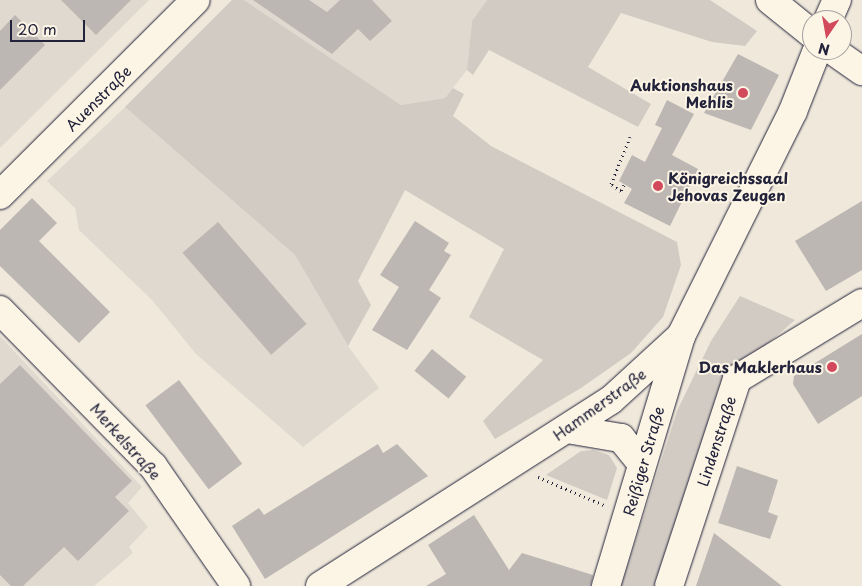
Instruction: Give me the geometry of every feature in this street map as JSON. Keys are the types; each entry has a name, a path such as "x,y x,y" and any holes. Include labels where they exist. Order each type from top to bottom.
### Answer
{"street":[{"name":"Auenstraße","path":"0,195 196,0"},
{"path":"770,0 802,26"},
{"name":"Hammerstraße","path":"320,586 567,429 634,382 681,336 793,111 813,60"},
{"path":"846,60 862,71"},
{"name":"Lindenstraße","path":"669,586 736,379 862,303"},
{"name":"Merkelstraße","path":"0,310 153,466 236,586"},
{"name":"Reißiger Straße","path":"606,586 681,336"},
{"path":"567,429 621,438 642,464"}],"path":[{"path":"624,185 621,191 611,184 630,137"},
{"path":"511,465 627,515"}],"shaded area":[{"path":"0,0 149,0 0,148"},
{"path":"232,0 244,0 401,105 445,98 453,88 464,94 453,116 491,146 677,242 681,265 663,317 631,353 581,388 495,439 483,421 543,360 469,317 504,249 405,190 358,281 371,305 348,346 295,255 125,107"},
{"path":"244,0 487,0 472,21 467,70 445,98 401,105"},
{"path":"487,0 710,0 757,31 745,46 712,42 621,13 588,67 651,104 638,127 489,50 473,75 467,70 472,21"},
{"path":"125,107 295,255 348,346 379,388 303,447 196,354 152,300 79,230 75,208 47,181"},
{"path":"740,296 795,320 730,376 663,586 621,586 677,411 711,341"},
{"path":"0,336 142,487 128,503 148,527 129,547 133,553 94,586 0,586"},
{"path":"594,450 609,455 617,468 607,500 546,475 581,451"}],"building":[{"path":"61,0 131,0 96,35"},
{"path":"253,0 309,0 327,12 340,0 372,0 392,21 370,41 358,29 332,54"},
{"path":"15,15 45,45 0,90 0,31"},
{"name":"Auktionshaus Mehlis","path":"738,54 779,75 751,130 704,113"},
{"name":"Königreichssaal Jehovas Zeugen","path":"667,100 694,114 672,155 698,169 670,226 624,203 632,189 619,181 632,155 645,162 662,128 655,125"},
{"path":"32,198 57,223 39,241 110,312 79,343 0,266 0,230"},
{"path":"862,201 862,270 826,291 795,241"},
{"path":"415,221 449,243 444,251 451,255 429,290 441,298 407,350 372,330 399,287 380,275"},
{"path":"218,222 307,324 271,355 183,253"},
{"path":"862,334 862,396 818,424 793,384 794,376"},
{"path":"432,349 466,377 449,398 414,371"},
{"path":"20,365 132,481 115,497 129,511 78,561 64,547 23,586 11,586 0,575 0,384"},
{"path":"179,380 242,464 209,489 145,405"},
{"path":"378,444 383,453 397,444 428,476 265,579 232,526 259,508 264,515"},
{"path":"737,466 778,480 768,512 778,516 770,539 718,523"},
{"path":"474,515 509,570 522,553 593,575 591,586 426,586 446,574 428,545"},
{"path":"714,533 782,586 696,586"}],"place":[{"name":"Auktionshaus Mehlis","path":"743,93"},
{"name":"Königreichssaal Jehovas Zeugen","path":"658,186"},
{"name":"Das Maklerhaus","path":"832,367"}]}
